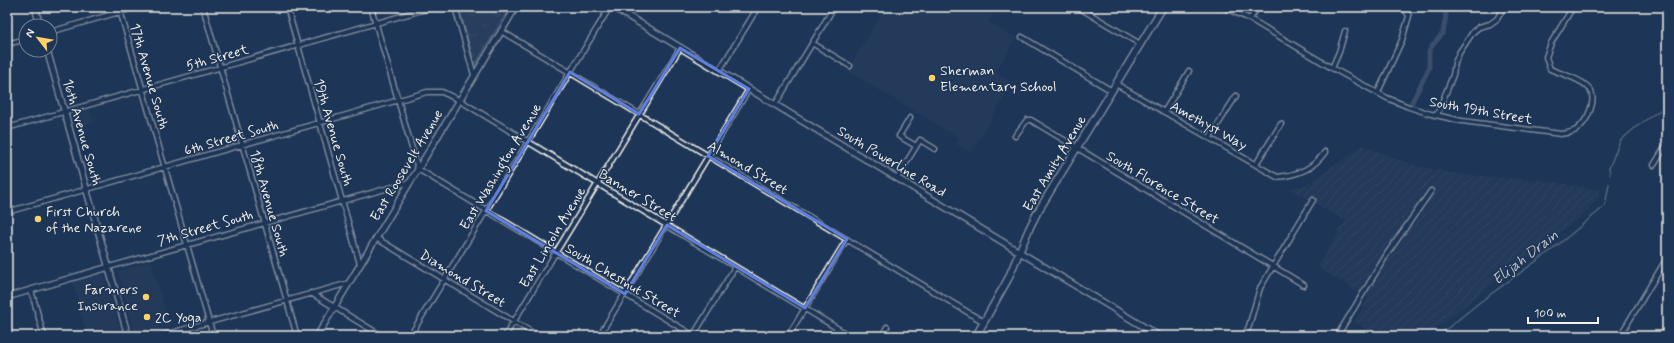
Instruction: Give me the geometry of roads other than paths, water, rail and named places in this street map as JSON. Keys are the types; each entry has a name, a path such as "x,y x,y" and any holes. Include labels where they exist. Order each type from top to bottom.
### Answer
{"main road":[{"name":"East Amity Avenue","path":"976,336 1005,285 1037,213 1163,7"}],"street":[{"path":"35,7 38,18"},
{"path":"58,29 119,9 137,7"},
{"name":"18th Avenue South","path":"203,7 297,336"},
{"name":"19th Avenue South","path":"287,7 360,264"},
{"path":"371,7 397,101 418,169"},
{"name":"5th Street","path":"7,128 433,7"},
{"path":"455,7 474,75"},
{"name":"East Roosevelt Avenue","path":"317,336 516,7"},
{"name":"East Washington Avenue","path":"410,336 608,10 608,7"},
{"name":"South Powerline Road","path":"613,7 1159,336"},
{"path":"719,71 758,7"},
{"path":"775,105 834,7"},
{"path":"1078,7 1140,44"},
{"name":"South 19th Street","path":"1223,7 1250,19 1332,68 1409,107 1462,121 1561,134 1576,130 1592,108 1593,96 1588,87 1550,69 1546,58 1551,43 1573,7"},
{"path":"1250,19 1258,7"},
{"path":"1378,92 1402,40 1409,16 1402,7"},
{"path":"1437,115 1454,75 1455,63 1459,53 1473,32 1479,27 1490,24 1497,19 1504,7"},
{"name":"17th Avenue South","path":"119,9 212,336"},
{"name":"Almond Street","path":"501,31 984,322"},
{"path":"1332,68 1339,52 1345,31"},
{"path":"1022,38 1112,91"},
{"path":"7,44 18,41"},
{"path":"812,43 850,66"},
{"name":"East Lincoln Avenue","path":"505,336 680,48"},
{"name":"16th Avenue South","path":"49,58 128,336"},
{"path":"1164,112 1189,71"},
{"name":"Amethyst Way","path":"1116,84 1277,177 1292,176 1305,171 1318,161 1325,152"},
{"path":"599,336 749,89"},
{"name":"6th Street South","path":"8,212 435,91 447,94 459,100"},
{"path":"1210,137 1236,96"},
{"name":"Banner Street","path":"459,100 850,336"},
{"path":"910,118 899,136 916,146"},
{"name":"South Florence Street","path":"1015,136 1023,123 1027,120 1031,120 1304,285"},
{"path":"1256,164 1281,124"},
{"path":"897,178 920,140 935,149"},
{"path":"1654,165 1667,146"},
{"name":"South Chestnut Street","path":"418,169 694,336"},
{"name":"7th Street South","path":"7,297 410,182"},
{"path":"1336,336 1378,268 1431,191"},
{"path":"1244,336 1250,326 1260,288 1313,200"},
{"path":"7,204 8,212"},
{"name":"Diamond Street","path":"376,238 538,336"},
{"path":"788,336 847,239"},
{"path":"1620,336 1667,258"},
{"path":"694,336 735,267"},
{"path":"160,336 349,283"},
{"path":"31,290 44,336"},
{"path":"311,294 382,336"},
{"path":"882,336 888,327"}],"waterway":[{"path":"1412,102 1429,68 1429,52 1443,33 1446,15 1443,7"},
{"name":"Elijah Drain","path":"1610,174 1609,168 1620,141 1636,127 1667,105"},
{"name":"Elijah Drain","path":"1438,336 1480,302 1553,249 1605,206 1609,184"}],"place":[{"name":"Sherman Elementary School","path":"932,78"},
{"name":"First Church of the Nazarene","path":"38,219"},
{"name":"Farmers Insurance","path":"146,297"},
{"name":"2C Yoga","path":"147,317"}]}
